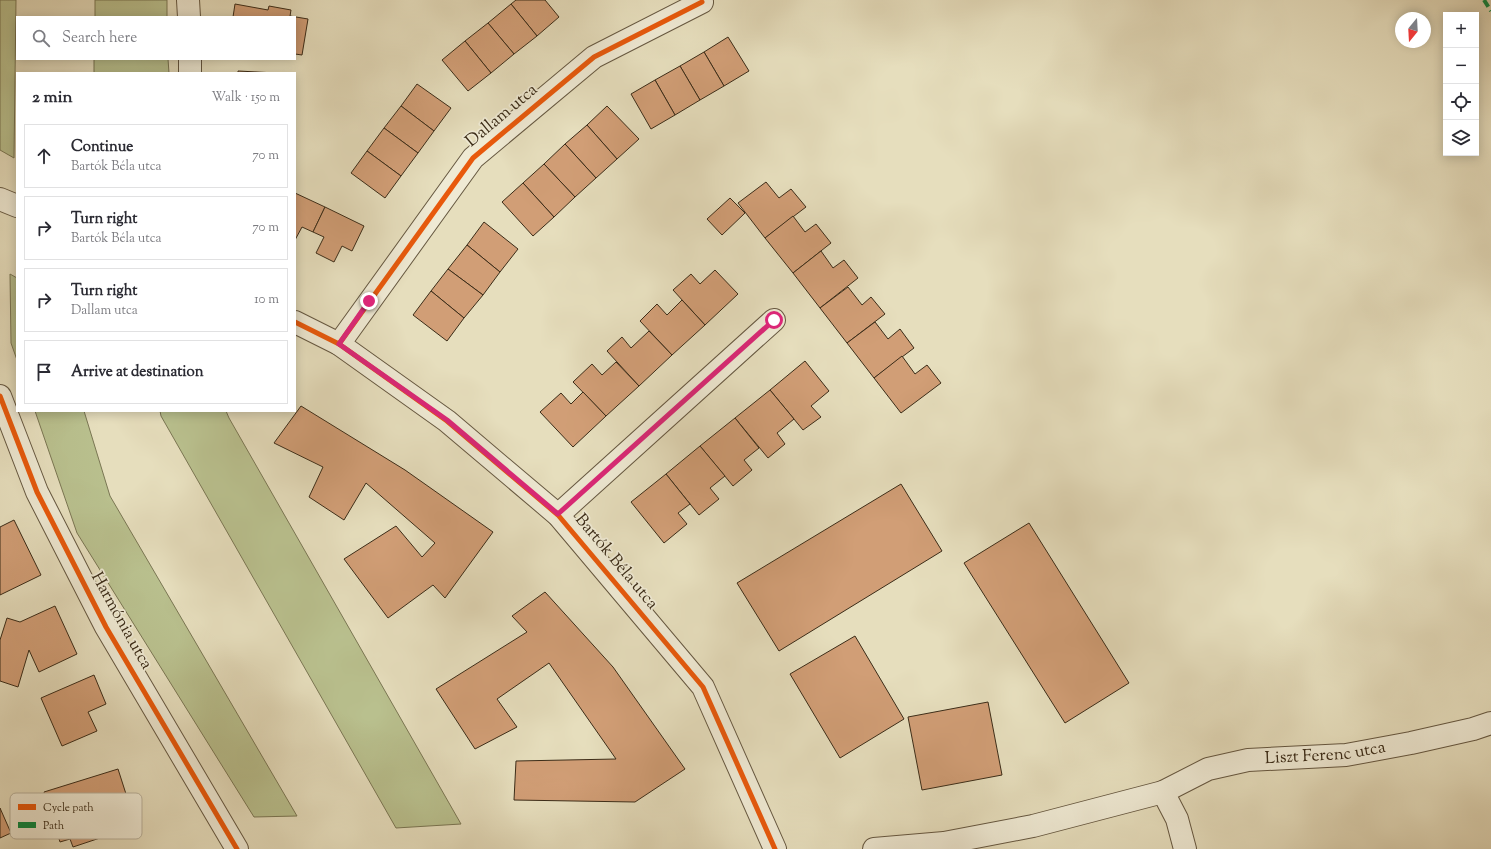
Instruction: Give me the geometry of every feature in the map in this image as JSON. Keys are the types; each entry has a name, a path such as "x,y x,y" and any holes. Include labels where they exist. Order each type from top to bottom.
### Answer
{"street":[{"path":"188,0 189,16"},
{"name":"Dallam utca","path":"339,344 473,158 594,57 702,2"},
{"path":"190,60 190,72"},
{"path":"0,199 16,206"},
{"name":"Bartók Béla utca","path":"558,514 774,320"},
{"name":"Bartók Béla utca","path":"296,322 339,344 447,420 558,514 703,687 774,849"},
{"name":"Harmónia utca","path":"0,396 37,492 106,627 237,849"},
{"name":"Liszt Ferenc utca","path":"874,849 944,843 1032,826 1163,792 1208,769 1248,760 1346,755 1411,743 1473,729 1491,723"},
{"path":"1163,792 1177,819 1185,849"}],"green space":[{"path":"0,0 16,0 14,158 0,150"},
{"path":"95,0 167,0 167,16 95,16"},
{"path":"94,60 168,60 169,72 94,72"},
{"path":"10,274 16,277 16,357 11,343"},
{"path":"35,412 84,412 110,496 297,816 254,817 77,533"},
{"path":"160,412 226,412 461,824 396,828 161,416"}],"building":[{"path":"516,0 545,0 559,17 537,36 511,4"},
{"path":"235,4 268,10 269,6 291,10 290,16 233,16"},
{"path":"511,4 537,36 514,54 488,23"},
{"path":"296,17 308,19 302,55 296,54"},
{"path":"488,23 514,54 491,73 465,41"},
{"path":"728,37 749,71 724,86 704,52"},
{"path":"465,41 491,73 468,91 442,60"},
{"path":"704,52 724,86 700,100 680,66"},
{"path":"680,66 700,100 675,115 655,80"},
{"path":"655,80 675,115 651,129 631,94"},
{"path":"417,84 451,108 434,131 401,106"},
{"path":"401,106 434,131 418,153 384,128"},
{"path":"607,106 639,139 617,159 587,125"},
{"path":"587,125 617,159 596,178 565,144"},
{"path":"384,128 418,153 401,176 367,151"},
{"path":"565,144 596,178 575,197 544,164"},
{"path":"367,151 401,176 385,198 351,173"},
{"path":"544,164 575,197 554,217 523,183"},
{"path":"766,182 779,198 791,189 806,207 765,238 738,203"},
{"path":"523,183 554,217 533,236 502,202"},
{"path":"296,193 325,207 313,232 302,227 296,238"},
{"path":"730,198 745,213 722,235 707,219"},
{"path":"325,207 364,226 352,251 342,246 334,262 316,253 324,237 313,232"},
{"path":"793,216 805,232 816,224 831,243 793,273 765,238"},
{"path":"484,222 518,249 500,272 467,245"},
{"path":"467,245 500,272 483,295 448,269"},
{"path":"821,251 833,268 844,260 858,278 820,308 793,273"},
{"path":"448,269 483,295 464,318 431,291"},
{"path":"715,270 738,294 705,325 673,290 691,274 700,284"},
{"path":"848,287 862,305 871,297 885,314 847,343 820,308"},
{"path":"431,291 464,318 447,341 413,315"},
{"path":"682,300 705,325 672,355 640,321 657,304 667,315"},
{"path":"875,322 888,339 900,329 914,348 874,378 847,343"},
{"path":"649,331 672,355 639,386 607,351 622,337 631,348"},
{"path":"902,356 915,374 927,365 941,383 901,413 874,378"},
{"path":"805,361 829,391 811,406 821,417 803,430 770,390"},
{"path":"616,362 639,386 606,416 573,382 592,364 602,375"},
{"path":"770,390 794,419 777,433 785,444 768,458 735,418"},
{"path":"583,392 606,416 573,447 540,412 561,393 571,404"},
{"path":"301,406 405,470 493,532 445,598 433,585 388,618 344,559 396,526 422,557 435,543 366,483 344,520 309,497 323,467 274,443"},
{"path":"735,418 759,448 744,460 752,470 733,486 700,446"},
{"path":"700,446 725,476 710,488 719,499 699,515 666,474"},
{"path":"666,474 690,504 678,513 687,524 664,543 631,502"},
{"path":"901,484 942,551 779,651 737,583"},
{"path":"14,520 41,575 0,595 0,527"},
{"path":"1029,523 1129,683 1065,723 964,563"},
{"path":"545,592 613,667 685,769 635,802 514,800 516,761 616,759 549,663 497,699 517,727 475,749 436,689 527,632 512,616"},
{"path":"55,606 77,654 39,672 29,650 18,687 0,681 0,640 7,618 20,622"},
{"path":"855,636 904,719 840,758 790,674"},
{"path":"94,675 106,704 88,712 97,731 62,746 41,698"},
{"path":"988,702 1002,775 922,790 908,717"},
{"path":"118,769 126,793 44,793"},
{"path":"0,808 10,833 0,838"},
{"path":"59,839 70,839 60,842"},
{"path":"70,839 97,839 73,847"}],"marked path":[{"path":"1484,0 1491,11"}],"cycle path":[{"path":"339,344 473,158 594,57 702,2"},
{"path":"296,322 339,344 447,421 558,515 703,687 775,849"},
{"path":"0,396 37,492 106,627 237,849"}],"route":[{"path":"369,301 339,344 447,420 558,514 774,320"}]}
